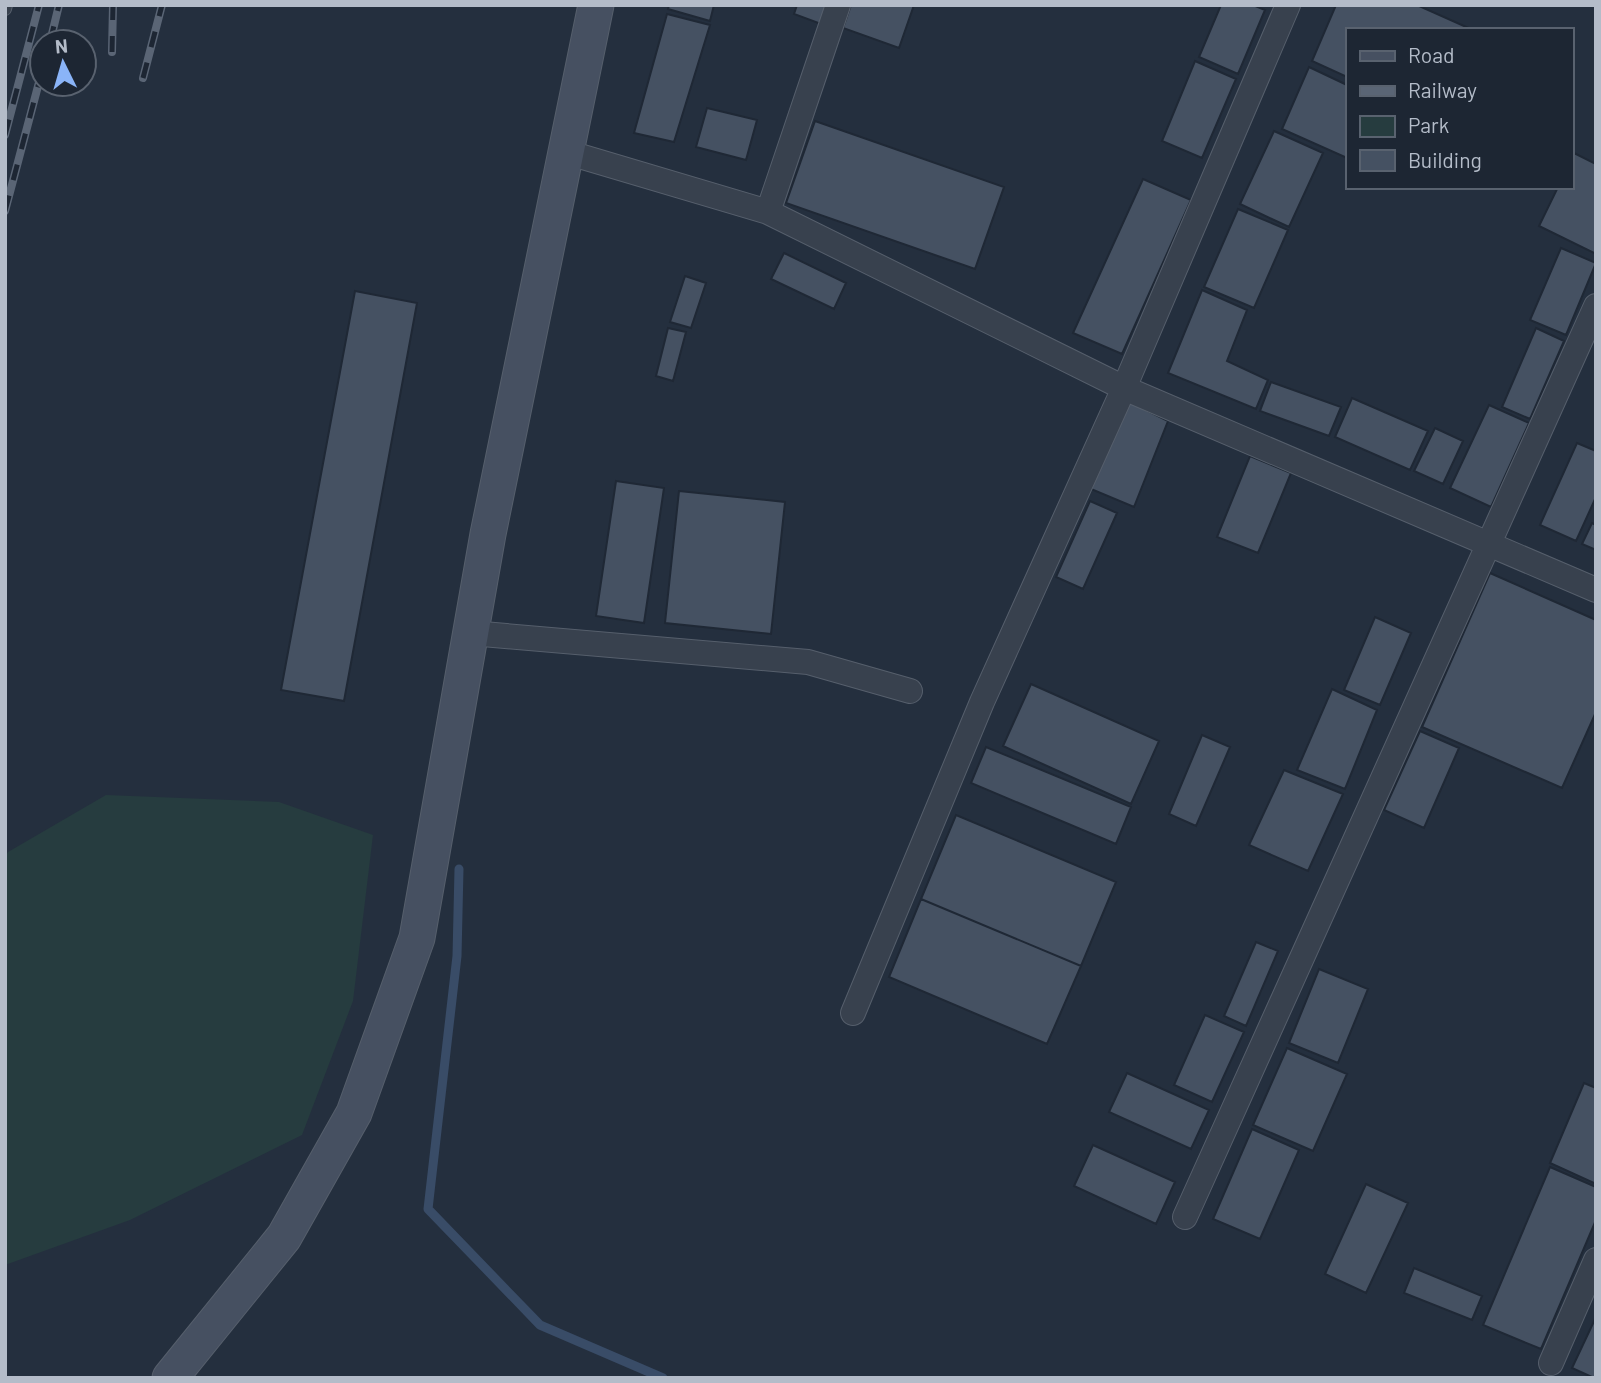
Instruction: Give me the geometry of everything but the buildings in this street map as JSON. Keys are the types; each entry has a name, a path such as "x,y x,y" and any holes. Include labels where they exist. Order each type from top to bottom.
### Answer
{"main road":[{"path":"170,1378 284,1237 354,1113 417,938 471,633 596,5"}],"street":[{"path":"768,212 838,5"},
{"path":"853,1013 982,702 1124,388 1288,5"},
{"path":"566,152 768,212 1124,388 1596,590"},
{"path":"1185,1217 1596,306"},
{"path":"471,633 808,662 909,691"},
{"path":"1551,1363 1596,1260"}],"green space":[{"path":"106,795 279,802 373,835 353,1001 302,1135 130,1220 5,1265 5,857 8,852"}],"waterway":[{"path":"459,869 457,956 428,1209 540,1325 663,1378"}],"railway":[{"path":"5,135 39,5"},
{"path":"53,28 59,5"},
{"path":"112,52 113,5"},
{"path":"143,78 162,5"},
{"path":"5,211 35,98"}]}
